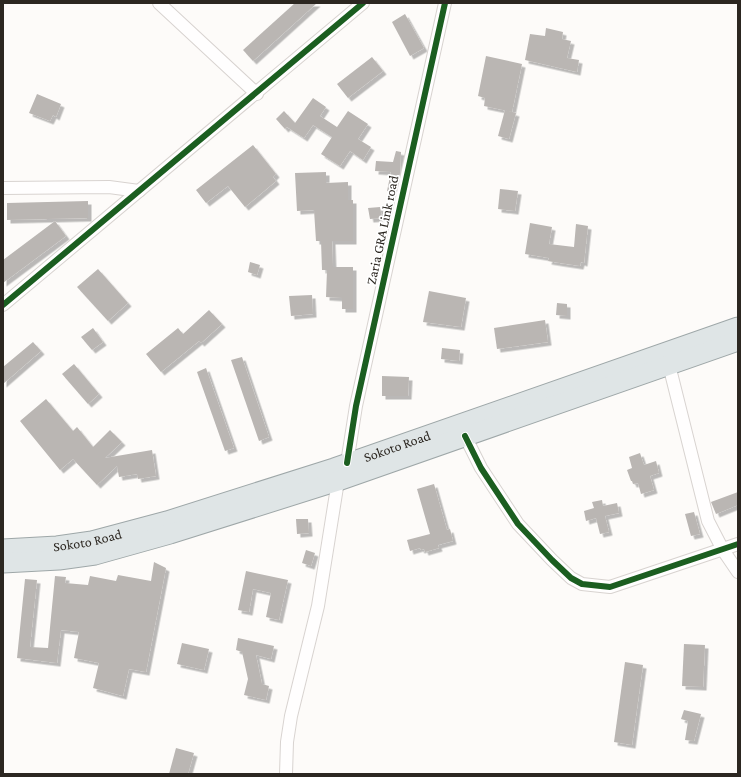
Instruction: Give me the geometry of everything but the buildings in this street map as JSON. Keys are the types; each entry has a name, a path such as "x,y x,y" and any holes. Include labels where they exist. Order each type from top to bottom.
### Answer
{"main road":[{"name":"Sokoto Road","path":"3,550 78,543 130,532 347,463 738,327"},
{"name":"Sokoto Road","path":"3,563 59,560 95,555 163,537 338,481 738,341"}],"street":[{"path":"159,3 257,94"},
{"path":"3,306 257,94 363,3"},
{"name":"Zaria GRA Link road","path":"347,463 356,406 444,3"},
{"path":"3,188 109,187 139,191"},
{"path":"669,365 708,521 723,550 738,572"},
{"path":"465,436 481,468 518,524 556,564 571,578 582,584 610,588 738,544"},
{"path":"286,774 287,742 291,716 318,606 338,481"}],"cycle path":[{"path":"3,305 363,3"},
{"path":"347,463 356,406 445,3"},
{"path":"465,436 481,468 518,524 571,578 582,584 610,587 738,544"}]}
